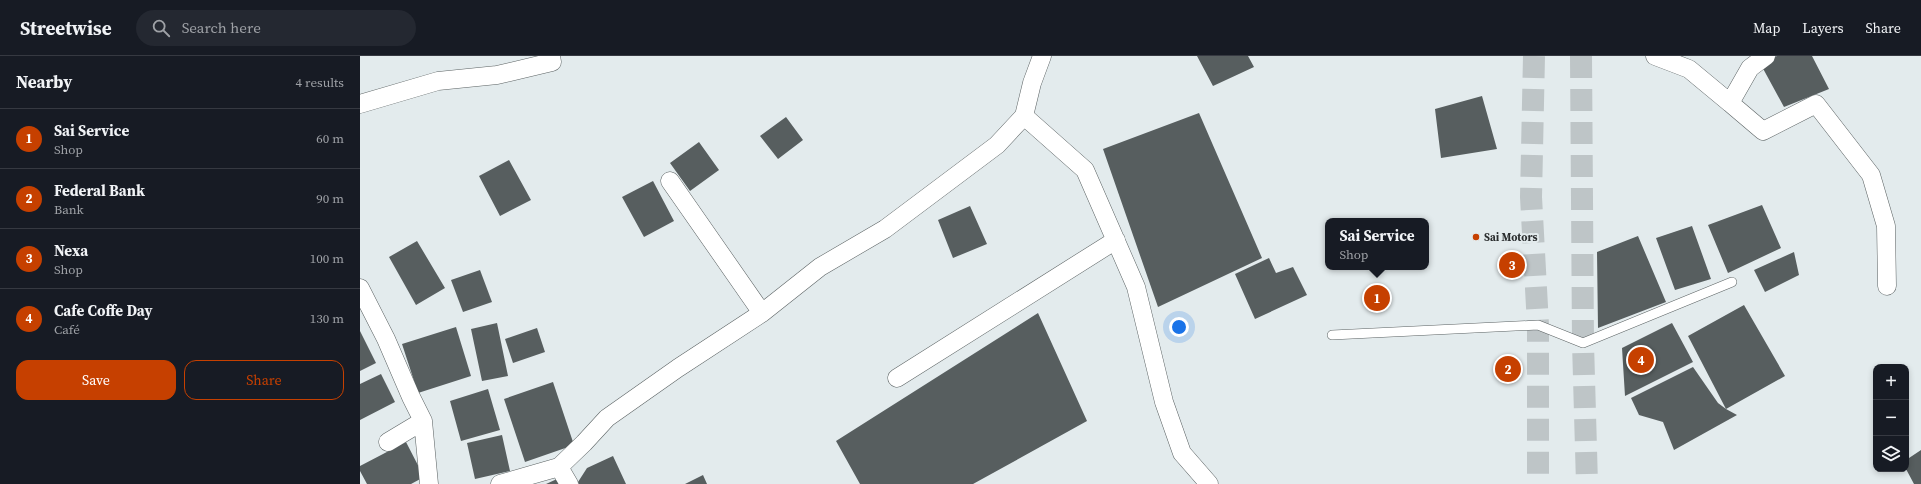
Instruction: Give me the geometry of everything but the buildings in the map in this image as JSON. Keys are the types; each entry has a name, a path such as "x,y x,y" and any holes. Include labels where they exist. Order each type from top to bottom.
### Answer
{"street":[{"path":"360,104 438,81 497,75 552,62 551,56"},
{"path":"500,484 559,466 584,443 607,418 678,368 762,313 820,267 885,229 997,146 1024,116 1032,83 1042,56"},
{"path":"1655,56 1689,69 1763,131 1816,104 1871,175 1886,226 1887,286"},
{"path":"1730,103 1750,68 1766,56"},
{"path":"1024,116 1085,170 1136,287 1164,402 1182,453 1209,484"},
{"path":"670,180 762,313"},
{"path":"897,378 1116,240"},
{"path":"360,288 386,339 423,421 428,484"},
{"path":"388,442 423,421"},
{"path":"559,466 569,484"}],"lane":[{"path":"1332,335 1538,325 1583,343 1732,282"}],"tunnel":[{"path":"1534,56 1531,197 1538,325 1538,484"},
{"path":"1581,56 1583,343 1587,484"}],"place":[{"name":"Sai Motors","path":"1476,237"},
{"name":"Nexa","path":"1512,265"},
{"name":"Sai Service","path":"1377,298"},
{"name":"Cafe Coffe Day","path":"1641,360"},
{"name":"Federal Bank","path":"1508,369"}]}
